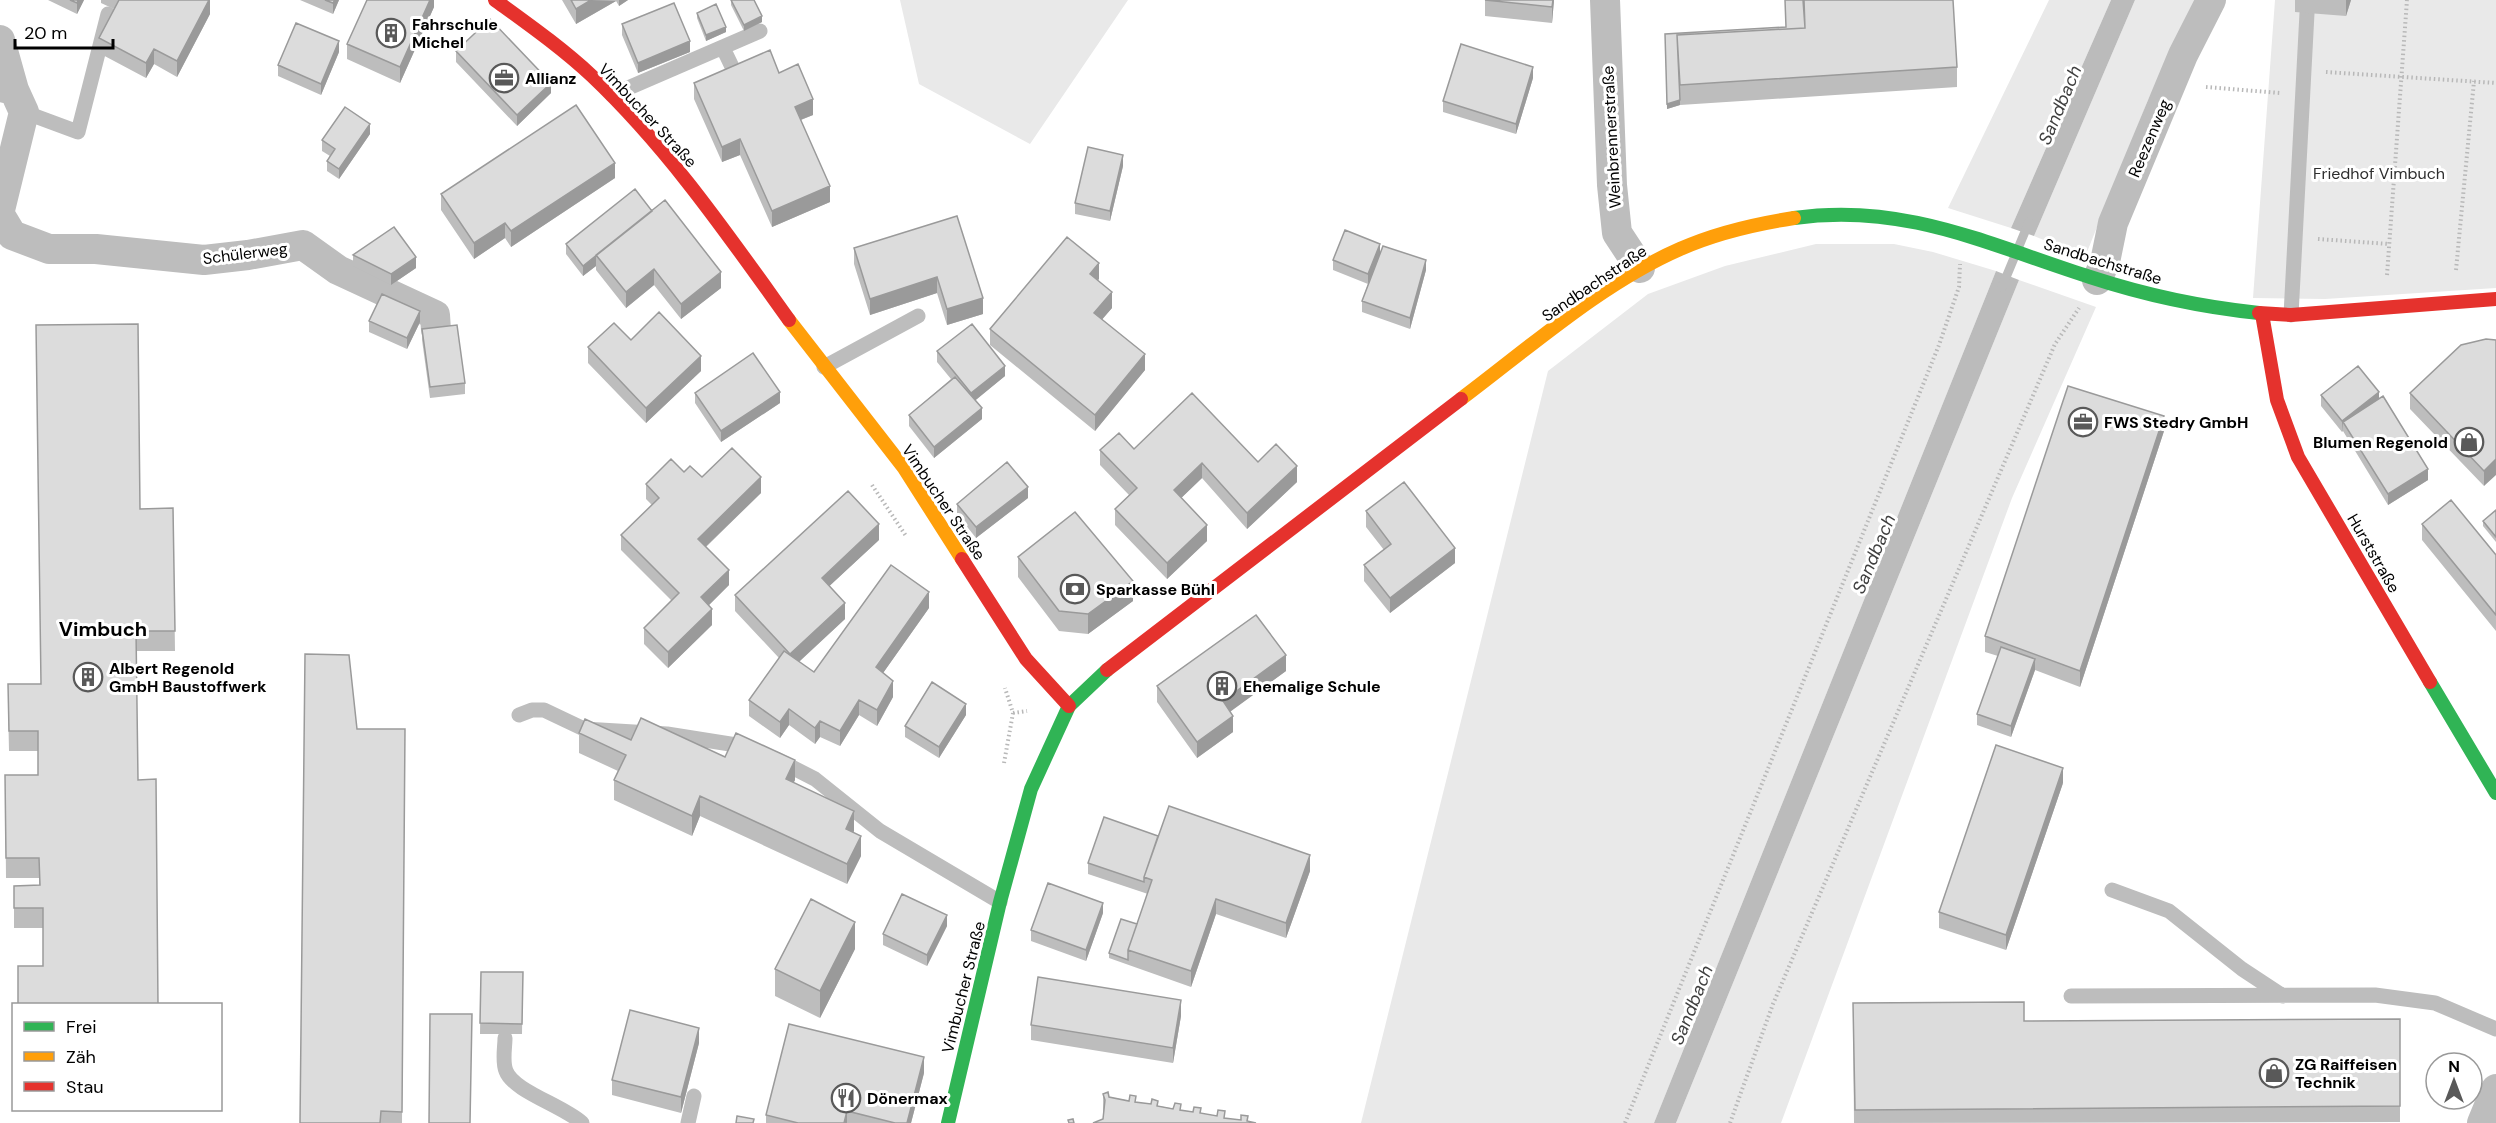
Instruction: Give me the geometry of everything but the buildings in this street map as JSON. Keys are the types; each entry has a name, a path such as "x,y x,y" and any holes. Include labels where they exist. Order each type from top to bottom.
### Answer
{"street":[{"name":"Vimbucher Straße","path":"495,0 568,55 612,96 671,162 723,227 824,367 915,484 1027,661 1070,706 1047,750 1031,789 1000,902 948,1123"},
{"name":"Weinbrennerstraße","path":"1605,0 1612,185 1617,233 1640,268"},
{"name":"Reezenweg","path":"2097,280 2105,262 2113,222 2183,55 2211,0"},
{"path":"0,40 13,96 0,210"},
{"name":"Sandbachstraße","path":"1070,706 1112,666 1548,333 1640,268 1701,241 1751,226 1809,217 1866,214 1913,220 1961,230 2097,280 2192,304 2262,314 2291,315 2496,299"},
{"name":"Schülerweg","path":"0,215 12,235 49,249 96,249 204,260 303,245 338,270 435,315 436,330"},
{"name":"Hurststraße","path":"2262,314 2277,400 2298,457 2496,793"},
{"path":"2482,1123 2496,1089"}],"lane":[{"path":"2291,315 2307,13"},
{"path":"13,96 78,132 108,14"},
{"path":"612,96 760,31"},
{"path":"723,48 735,73"},
{"path":"824,367 918,316"},
{"path":"519,715 532,710 544,710 584,729 667,734 755,748 816,779 880,831 1000,902"},
{"path":"2112,890 2169,910 2242,969 2283,996"},
{"path":"2071,996 2374,995 2435,1003 2496,1029"},
{"path":"505,1038 505,1070 515,1083 555,1103 582,1123"},
{"path":"688,1123 694,1096"}],"path":[{"path":"2386,281 2406,0"},
{"path":"2206,87 2287,93 2303,70 2401,79 2496,83"},
{"path":"2466,273 2456,275 2474,81"},
{"path":"1624,1123 1939,345 1959,287 1961,230"},
{"path":"2295,238 2389,243"},
{"path":"1730,1123 1773,1004 2055,344 2097,280"}],"green space":[{"path":"900,0 1128,0 1030,144 919,84"},
{"path":"2049,0 2111,0 2011,228 1948,208"},
{"path":"2135,0 2198,0 2148,100 2085,257 2034,236"},
{"name":"Friedhof Vimbuch","path":"2275,0 2496,0 2496,288 2325,299 2253,298"},
{"path":"1816,244 1894,244 1933,252 1996,271 1654,1123 1361,1123 1548,371 1648,294 1725,266"},
{"path":"2019,280 2096,307 2012,498 1781,1123 1676,1123"}],"shaded area":[{"path":"2111,0 2135,0 2034,236 2011,228"},
{"path":"1996,271 2019,280 1676,1123 1654,1123"}],"waterway":[{"name":"Sandbach","path":"2002,287 2029,222"}],"traffic: fast":[{"path":"1794,218 1834,215 1872,216 1909,221 1981,240 2131,289 2173,300 2259,313"},
{"path":"948,1123 1000,902 1031,789 1069,706 1107,670"},
{"path":"2430,682 2496,793"}],"traffic: slow":[{"path":"1461,399 1594,298 1651,263 1694,243 1722,234 1794,218"},
{"path":"789,320 904,468 962,559"}],"traffic: jam":[{"path":"495,0 545,36 592,76 620,104 672,162 789,320"},
{"path":"2259,313 2291,315 2496,299"},
{"path":"2262,314 2277,400 2298,457 2430,682"},
{"path":"1107,670 1461,399"},
{"path":"962,559 1026,659 1069,706"}],"place":[{"name":"Fahrschule Michel","path":"391,33"},
{"name":"Allianz","path":"504,78"},
{"name":"FWS Stedry GmbH","path":"2083,422"},
{"name":"Blumen Regenold","path":"2469,442"},
{"name":"Sparkasse Bühl","path":"1075,589"},
{"name":"Albert Regenold GmbH Baustoffwerk","path":"88,677"},
{"name":"Ehemalige Schule","path":"1222,686"},
{"name":"ZG Raiffeisen Technik","path":"2274,1073"},
{"name":"Dönermax","path":"846,1098"}],"district":[{"name":"Vimbuch","path":"103,629"}]}
